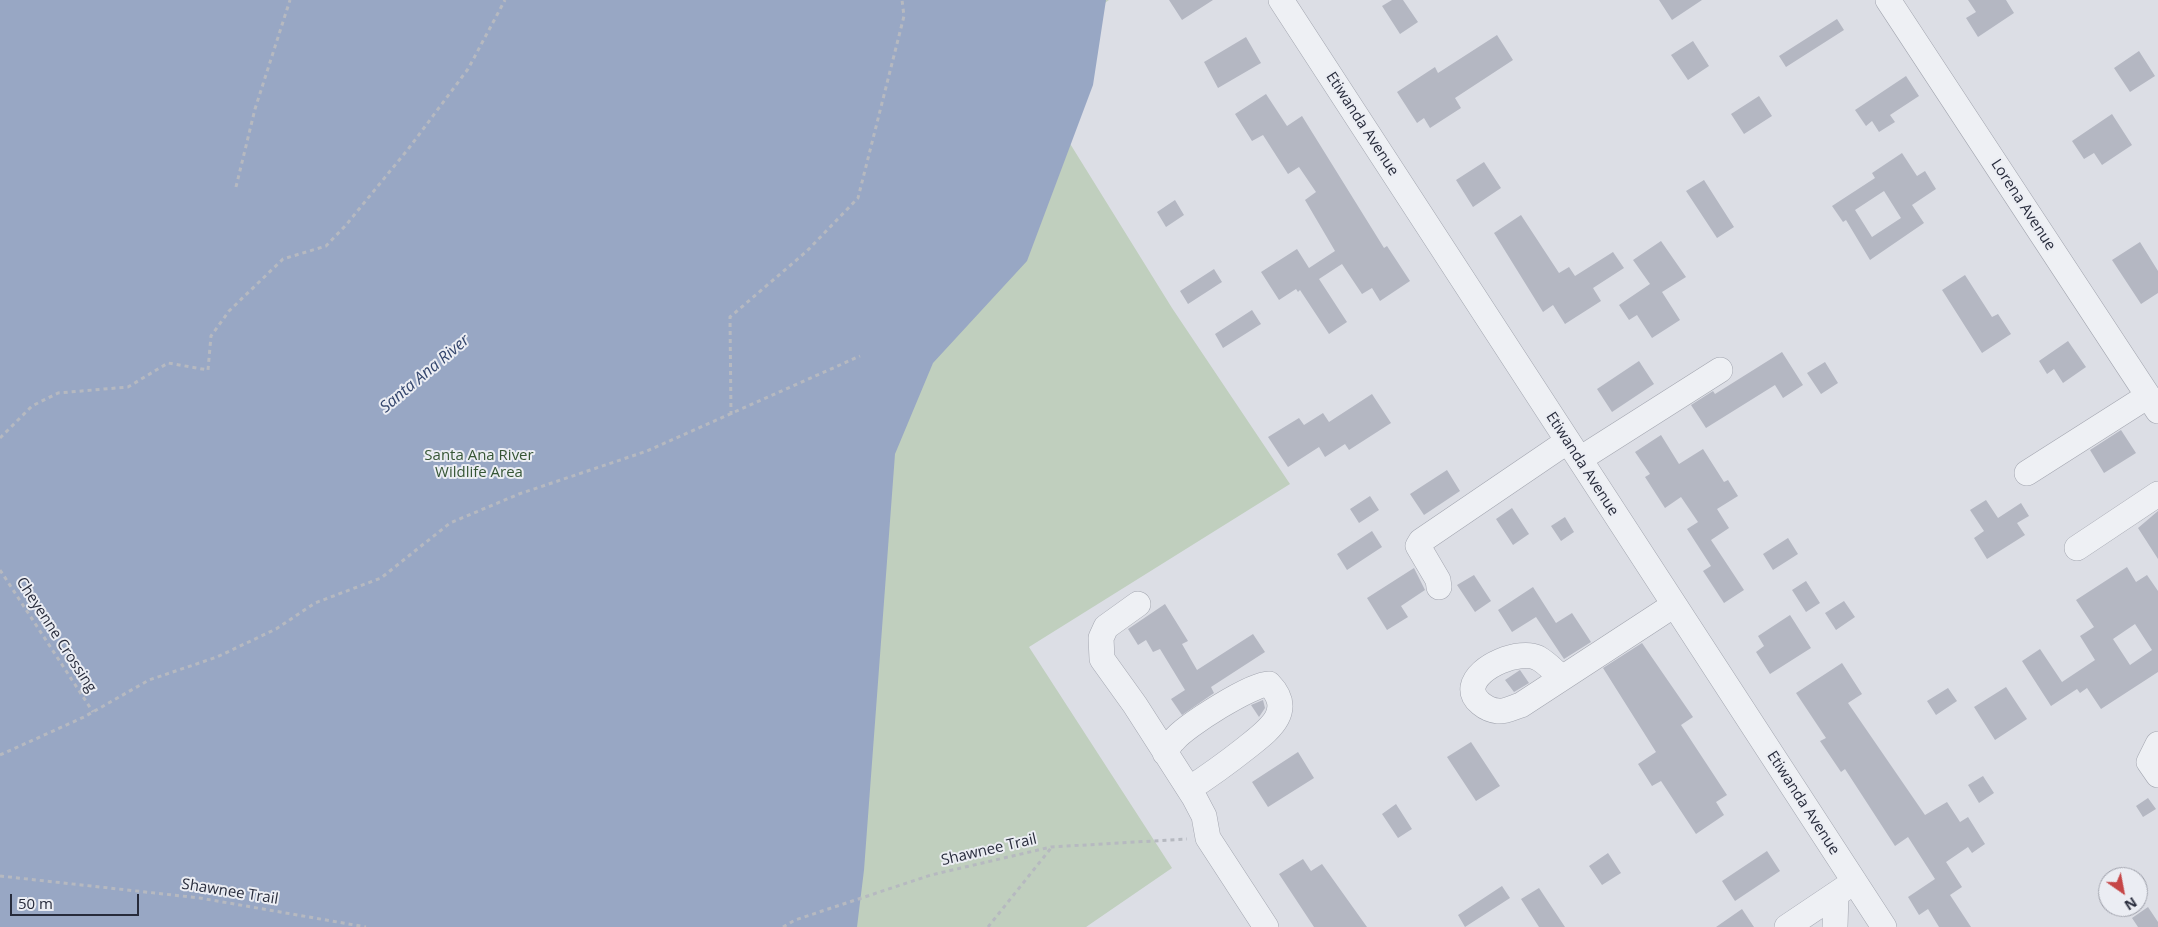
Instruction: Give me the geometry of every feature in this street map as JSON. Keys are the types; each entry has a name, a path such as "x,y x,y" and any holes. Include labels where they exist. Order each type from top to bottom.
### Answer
{"street":[{"name":"Etiwanda Avenue","path":"1281,0 1674,605 1845,888 1884,927"},
{"name":"Lorena Avenue","path":"1888,0 2153,403"},
{"path":"1439,587 1438,580 1418,546 1420,541 1574,450 1720,370"},
{"path":"2027,473 2153,403"},
{"path":"2077,548 2158,494"},
{"path":"1138,604 1106,627 1101,638 1102,659 1189,789 1204,816 1208,838 1266,927"},
{"path":"1562,678 1674,605"},
{"path":"1166,753 1174,739 1193,724 1249,690 1262,684 1269,684 1276,691 1280,704 1278,717 1266,733 1227,764 1189,789"},
{"path":"2158,744 2149,762 2158,775"},
{"path":"1787,927 1845,888"},
{"path":"1835,927 1845,888"}],"path":[{"path":"236,187 255,109 290,0"},
{"path":"0,438 32,406 58,393 128,387 168,364 208,370 211,336 228,311 283,259 326,246 346,225 409,148 468,69 505,0"},
{"path":"731,415 730,317 807,251 858,198 904,16 902,0"},
{"path":"0,755 93,712 149,680 217,657 276,629 316,603 381,578 450,523 519,494 646,451 731,415 860,356"},
{"name":"Cheyenne Crossing","path":"0,570 93,712"},
{"name":"Shawnee Trail","path":"783,927 795,920 931,875 1051,847 1208,838"},
{"path":"988,927 1051,847"},
{"name":"Shawnee Trail","path":"0,876 200,898 366,927"}],"green space":[{"name":"Santa Ana River","path":"0,0 1109,0 1020,63 1172,308 1290,484 1029,647 1172,868 1086,927 0,927"}],"water":[{"name":"Santa Ana River","path":"0,0 1106,0 1093,85 1027,261 933,363 895,454 864,870 857,927 0,927"}],"building":[{"path":"1169,0 1213,0 1182,20"},
{"path":"1392,0 1403,0 1418,22 1400,34 1382,6"},
{"path":"1659,0 1702,0 1672,20"},
{"path":"1968,0 2006,0 2014,13 1978,37 1966,18 1976,12"},
{"path":"1837,19 1844,30 1786,67 1779,56"},
{"path":"1497,35 1513,60 1455,98 1461,108 1430,128 1424,118 1417,123 1397,92 1435,67 1438,73"},
{"path":"1246,37 1261,63 1218,88 1204,62"},
{"path":"1693,41 1709,66 1688,80 1671,55"},
{"path":"2139,51 2155,76 2130,92 2114,68"},
{"path":"1906,76 1919,96 1890,115 1895,122 1879,132 1872,121 1866,126 1855,110"},
{"path":"1266,94 1287,126 1302,116 1384,248 1387,246 1410,281 1380,301 1372,288 1362,294 1342,264 1319,279 1347,322 1329,334 1300,290 1298,292 1296,289 1279,300 1261,272 1297,249 1309,268 1335,251 1305,200 1316,192 1299,167 1288,174 1263,135 1252,141 1235,114"},
{"path":"1759,96 1772,116 1744,134 1731,114"},
{"path":"2112,114 2132,145 2102,165 2094,153 2084,159 2072,141"},
{"path":"1902,153 1917,176 1925,171 1936,189 1912,205 1924,223 1870,260 1846,220 1843,222 1832,206 1875,178 1872,173","holes":["1884,191 1901,218 1872,237 1855,210"]},
{"path":"1484,162 1501,188 1473,207 1456,180"},
{"path":"1704,180 1734,227 1717,238 1686,191"},
{"path":"1175,200 1184,215 1166,227 1157,212"},
{"path":"1521,215 1559,273 1569,267 1575,276 1613,252 1624,268 1593,288 1601,301 1565,324 1553,305 1543,312 1494,233"},
{"path":"1661,241 1686,277 1662,292 1680,320 1652,338 1637,315 1629,320 1619,305 1650,284 1633,260"},
{"path":"2140,242 2158,271 2158,293 2141,304 2112,260"},
{"path":"1214,269 1222,282 1188,304 1180,291"},
{"path":"1965,275 1992,317 1998,314 2011,334 1982,353 1942,290"},
{"path":"1252,310 1261,324 1223,348 1215,334"},
{"path":"2068,341 2086,367 2063,383 2054,369 2047,374 2039,361"},
{"path":"1782,352 1803,385 1783,398 1775,385 1706,428 1691,405 1713,391 1715,394"},
{"path":"1639,361 1654,384 1612,412 1597,389"},
{"path":"1825,362 1838,383 1821,394 1807,373"},
{"path":"1372,394 1391,423 1349,450 1345,444 1325,457 1319,447 1288,467 1268,437 1299,418 1304,425 1323,413 1329,422"},
{"path":"2121,430 2136,453 2104,473 2090,450"},
{"path":"1661,435 1679,464 1703,449 1724,482 1728,480 1738,496 1717,509 1729,528 1711,540 1744,590 1724,603 1703,571 1711,566 1687,529 1698,522 1681,497 1665,508 1645,477 1650,474 1635,452"},
{"path":"1447,470 1460,491 1424,515 1410,494"},
{"path":"1370,496 1379,510 1359,523 1350,509"},
{"path":"1986,500 1998,518 2021,503 2029,516 2017,523 2025,535 1987,559 1974,538 1984,531 1970,510"},
{"path":"1512,508 1529,534 1513,545 1496,519"},
{"path":"2158,511 2158,559 2138,528"},
{"path":"1565,517 1574,532 1561,541 1551,526"},
{"path":"1372,531 1382,547 1347,570 1337,554"},
{"path":"1788,538 1798,554 1773,570 1763,554"},
{"path":"2127,567 2136,582 2147,575 2158,591 2158,672 2101,709 2087,688 2080,693 2077,689 2051,706 2022,661 2040,649 2062,682 2095,660 2080,636 2094,627 2076,600","holes":["2135,624 2152,650 2130,665 2113,639"]},
{"path":"1414,568 1425,590 1401,606 1408,617 1387,630 1367,598"},
{"path":"1474,575 1491,601 1475,612 1457,585"},
{"path":"1806,581 1820,603 1806,612 1792,590"},
{"path":"1533,587 1556,623 1572,613 1591,642 1564,659 1536,617 1512,632 1498,610"},
{"path":"1844,601 1855,617 1836,630 1825,613"},
{"path":"1165,604 1188,641 1182,644 1197,670 1253,634 1265,652 1211,687 1214,693 1182,715 1171,699 1185,690 1160,649 1153,652 1146,640 1138,645 1128,629"},
{"path":"1790,615 1811,648 1770,674 1756,652 1764,646 1758,636"},
{"path":"1642,643 1693,717 1681,725 1727,795 1716,802 1724,815 1696,834 1661,781 1652,786 1638,764 1656,752 1603,668"},
{"path":"1842,663 1862,694 1848,703 1925,815 1947,802 1960,822 1968,817 1985,844 1972,853 1968,847 1946,862 1962,887 1950,895 1971,927 1939,927 1928,909 1919,915 1908,897 1935,879 1908,837 1895,846 1845,769 1841,772 1820,741 1826,738 1796,693"},
{"path":"1520,670 1529,683 1514,692 1505,680"},
{"path":"2006,687 2027,719 1995,740 1974,707"},
{"path":"1948,688 1957,701 1936,715 1927,701"},
{"path":"1263,700 1265,708 1259,717 1251,705"},
{"path":"1471,742 1500,786 1476,801 1447,757"},
{"path":"1298,752 1314,778 1268,807 1252,782"},
{"path":"1983,776 1994,793 1979,803 1968,785"},
{"path":"2148,798 2156,809 2143,817 2136,806"},
{"path":"1396,804 1412,829 1398,838 1382,814"},
{"path":"1767,851 1780,871 1735,901 1722,881"},
{"path":"1608,853 1621,873 1602,885 1589,866"},
{"path":"1303,859 1311,871 1322,864 1367,927 1314,927 1279,874"},
{"path":"1502,886 1510,898 1465,927 1458,915"},
{"path":"1539,888 1565,927 1539,927 1521,899"},
{"path":"2148,907 2158,922 2158,927 2138,927 2132,918 2148,917"},
{"path":"1742,909 1754,927 1716,927"}],"park label":[{"name":"Santa Ana River Wildlife Area","path":"479,464"}]}
